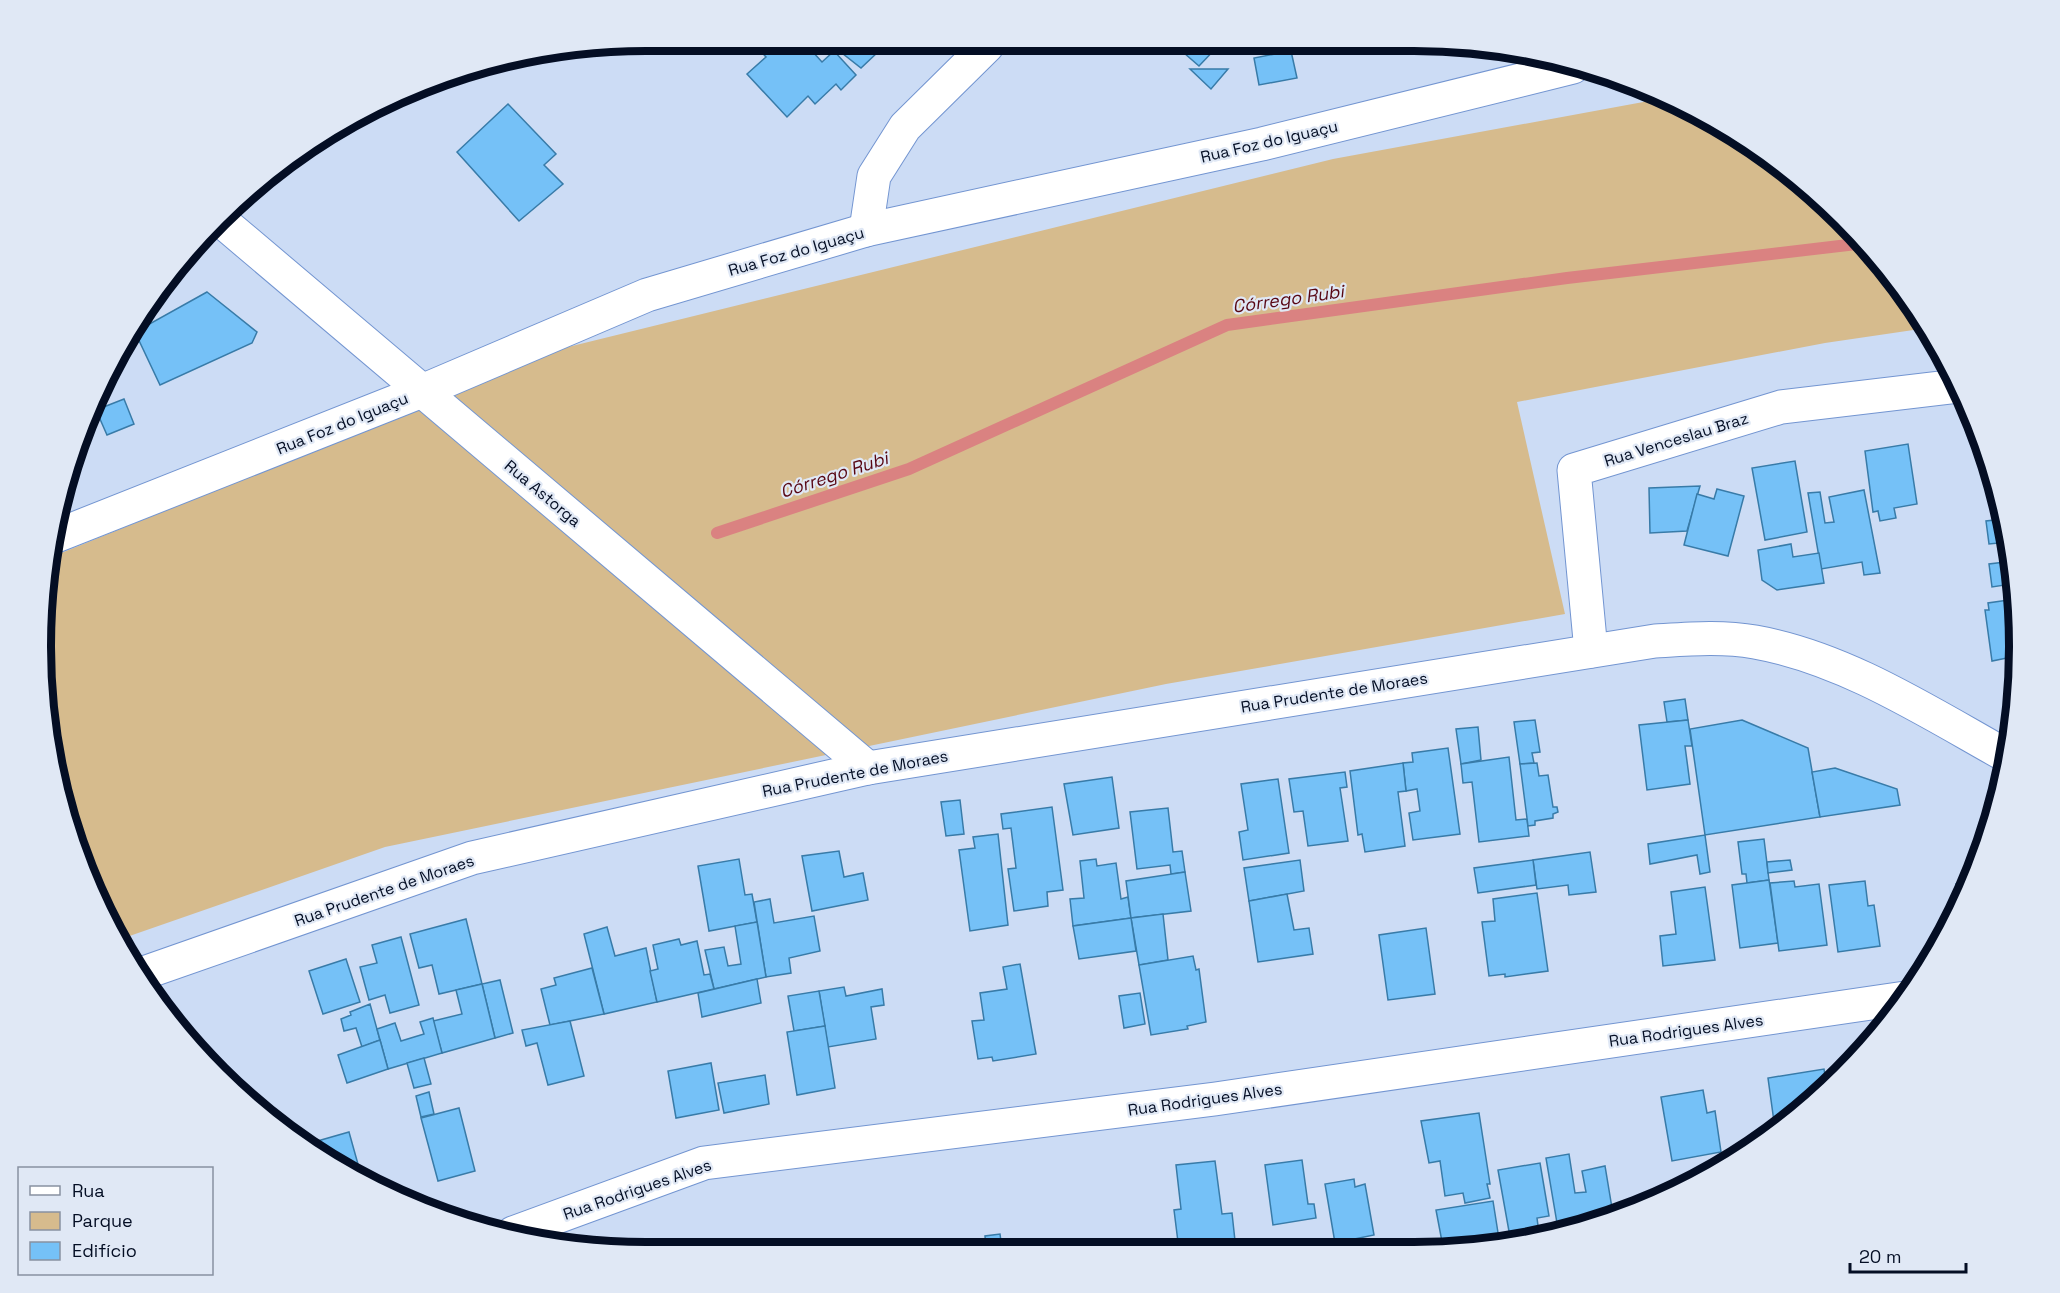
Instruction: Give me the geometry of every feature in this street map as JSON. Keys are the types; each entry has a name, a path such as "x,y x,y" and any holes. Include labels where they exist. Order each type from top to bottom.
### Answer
{"street":[{"path":"866,230 874,176 905,127 982,51"},
{"name":"Rua Foz do Iguaçu","path":"61,534 422,391 647,295 866,230 1262,144 1562,70"},
{"name":"Rua Astorga","path":"226,224 867,768"},
{"name":"Rua Venceslau Braz","path":"1591,651 1574,470 1781,407 1950,387"},
{"name":"Rua Prudente de Moraes","path":"148,972 472,858 867,768 1655,640 1711,637 1754,642 1791,650 1872,683 2000,752"},
{"name":"Rua Rodrigues Alves","path":"523,1229 704,1163 1215,1099 1893,1000"}],"green space":[{"path":"1651,101 1677,112 1744,151 1806,199 1835,225 1861,254 1886,284 1917,329 1825,343 1517,402 1565,614 1166,684 385,847 127,937 96,874 71,801 62,763 52,685 51,646 52,608 58,554 568,347 1333,159"}],"building":[{"path":"761,51 812,51 822,62 834,51 856,75 841,90 836,84 815,104 808,96 787,117 747,74 766,57"},
{"path":"839,51 879,51 861,68"},
{"path":"1182,51 1213,51 1199,66"},
{"path":"1291,51 1297,78 1259,85 1254,58"},
{"path":"1338,51 1358,51 1355,54"},
{"path":"1190,69 1228,69 1211,89"},
{"path":"508,104 556,154 544,165 563,184 519,221 457,152"},
{"path":"207,292 257,332 252,343 160,385 138,338 145,327"},
{"path":"124,399 134,424 107,435 98,415 101,408"},
{"path":"1908,444 1917,504 1894,508 1896,518 1880,521 1878,511 1873,512 1865,451"},
{"path":"1795,461 1807,532 1765,540 1752,468"},
{"path":"1700,486 1687,531 1650,533 1649,488"},
{"path":"1717,489 1744,496 1728,556 1684,545 1697,494 1714,499"},
{"path":"1864,490 1880,573 1864,575 1862,562 1821,569 1808,493 1820,492 1825,523 1834,522 1829,497"},
{"path":"1996,520 2000,543 1989,544 1986,521"},
{"path":"1791,544 1793,557 1819,553 1824,583 1777,590 1762,580 1758,550"},
{"path":"2003,562 2006,585 1992,587 1989,564"},
{"path":"2007,600 2009,658 1992,661 1985,610 1989,610 1988,603"},
{"path":"1685,699 1688,720 1667,722 1664,702"},
{"path":"1535,720 1540,752 1532,753 1534,763 1520,764 1514,722"},
{"path":"1688,720 1692,746 1685,746 1690,784 1647,790 1639,725"},
{"path":"1742,720 1808,748 1820,817 1705,835 1690,729"},
{"path":"1478,727 1481,760 1461,764 1456,729"},
{"path":"1448,748 1460,834 1413,840 1409,813 1420,811 1417,789 1406,791 1403,763 1413,762 1412,753"},
{"path":"1509,757 1516,820 1527,819 1529,836 1479,842 1472,782 1463,783 1461,764"},
{"path":"1403,763 1406,791 1398,792 1405,846 1365,852 1362,834 1358,835 1350,771"},
{"path":"1537,763 1539,776 1548,775 1553,807 1557,807 1558,812 1553,814 1553,818 1535,821 1535,825 1528,826 1520,764"},
{"path":"1835,768 1897,789 1900,805 1820,817 1812,772"},
{"path":"1345,772 1347,787 1340,788 1348,841 1308,846 1303,811 1294,812 1289,779"},
{"path":"1112,777 1119,828 1073,835 1064,784"},
{"path":"1278,779 1289,853 1243,860 1239,832 1248,830 1241,784"},
{"path":"960,800 964,834 946,836 941,802"},
{"path":"1052,807 1063,890 1047,892 1048,906 1014,911 1008,869 1016,868 1011,828 1003,829 1001,814"},
{"path":"1168,808 1173,852 1182,851 1185,872 1171,874 1170,865 1137,869 1130,812"},
{"path":"998,834 1008,925 970,931 959,850 975,848 973,837"},
{"path":"1705,835 1710,872 1700,874 1697,855 1650,864 1648,844"},
{"path":"1764,839 1769,880 1747,883 1746,874 1742,874 1738,842"},
{"path":"839,851 844,877 863,873 868,900 812,911 802,856"},
{"path":"1590,852 1596,892 1569,895 1568,885 1537,889 1533,860"},
{"path":"739,859 745,895 752,894 757,922 709,931 698,866"},
{"path":"1096,859 1097,866 1116,863 1121,899 1128,897 1131,918 1073,926 1070,899 1084,898 1080,861"},
{"path":"1300,860 1304,891 1249,901 1244,868"},
{"path":"1533,860 1536,885 1478,893 1474,868"},
{"path":"1790,860 1792,870 1768,873 1767,862"},
{"path":"1185,872 1191,911 1131,918 1126,881"},
{"path":"1769,880 1778,943 1740,948 1732,885"},
{"path":"1794,881 1795,887 1819,884 1827,945 1779,951 1770,883"},
{"path":"1865,881 1868,906 1874,905 1880,946 1838,952 1829,885"},
{"path":"1705,887 1715,960 1663,966 1660,936 1676,934 1671,892"},
{"path":"1537,893 1548,971 1505,977 1505,974 1489,976 1482,922 1495,921 1493,899"},
{"path":"1287,894 1294,930 1309,928 1313,954 1258,962 1249,901"},
{"path":"770,899 774,923 814,916 820,951 789,958 791,973 766,977 754,902"},
{"path":"1163,914 1168,960 1139,965 1131,918"},
{"path":"1131,918 1136,951 1079,959 1073,926"},
{"path":"466,919 482,984 439,994 432,965 419,968 410,934"},
{"path":"757,922 766,977 714,989 705,950 724,947 728,966 741,964 735,926"},
{"path":"607,927 615,956 646,948 657,1002 604,1014 584,934"},
{"path":"1426,928 1435,994 1388,1000 1379,935"},
{"path":"401,937 419,1005 390,1013 385,995 369,1000 360,967 377,963 372,945"},
{"path":"679,939 681,945 697,941 704,975 710,974 714,989 657,1002 650,971 658,969 653,945"},
{"path":"1193,956 1196,970 1199,969 1206,1022 1187,1026 1188,1029 1151,1035 1139,965"},
{"path":"346,959 360,1002 323,1014 309,971"},
{"path":"1020,964 1036,1054 993,1061 992,1057 978,1059 972,1021 984,1020 980,993 1007,989 1003,967"},
{"path":"592,968 604,1014 550,1025 541,989 556,985 554,978"},
{"path":"757,979 761,1003 702,1017 698,993"},
{"path":"500,980 513,1033 495,1038 482,984"},
{"path":"482,984 495,1038 442,1053 433,1021 462,1014 456,990"},
{"path":"844,987 846,996 882,989 884,1005 871,1007 876,1039 828,1047 819,991"},
{"path":"819,991 825,1026 794,1031 788,996"},
{"path":"1140,993 1145,1024 1124,1028 1119,996"},
{"path":"370,1004 380,1040 362,1047 356,1028 344,1031 341,1019 351,1015 350,1012"},
{"path":"433,1018 442,1053 388,1069 377,1029 395,1023 401,1041 424,1034 420,1022"},
{"path":"570,1021 584,1076 548,1085 537,1043 526,1046 522,1030"},
{"path":"825,1026 835,1088 797,1095 787,1032"},
{"path":"380,1040 388,1069 347,1083 338,1055"},
{"path":"424,1058 431,1084 414,1088 407,1063"},
{"path":"711,1063 719,1110 676,1118 668,1071"},
{"path":"1824,1069 1825,1077 1774,1121 1768,1078"},
{"path":"765,1075 769,1104 724,1113 718,1083"},
{"path":"1703,1090 1707,1113 1715,1111 1721,1152 1672,1161 1661,1097"},
{"path":"429,1092 434,1114 421,1117 416,1096"},
{"path":"459,1108 475,1171 438,1181 421,1118"},
{"path":"1479,1113 1490,1198 1465,1203 1463,1193 1445,1196 1440,1161 1429,1163 1421,1121"},
{"path":"349,1132 359,1168 349,1162 315,1142"},
{"path":"1569,1154 1575,1193 1586,1192 1582,1171 1605,1166 1612,1208 1557,1225 1546,1158"},
{"path":"1302,1160 1308,1204 1314,1204 1316,1218 1273,1225 1265,1165"},
{"path":"1215,1161 1222,1214 1232,1213 1235,1242 1178,1242 1174,1210 1181,1209 1176,1165"},
{"path":"1540,1163 1549,1216 1537,1218 1538,1229 1509,1234 1498,1170"},
{"path":"1354,1179 1355,1187 1365,1184 1374,1235 1335,1242 1325,1184"},
{"path":"1493,1201 1499,1236 1442,1241 1436,1210"},
{"path":"1000,1234 1001,1242 985,1242 985,1236"}],"waterway":[{"name":"Córrego Rubi","path":"717,533 909,469 1227,325 1567,278 1852,244"}]}
